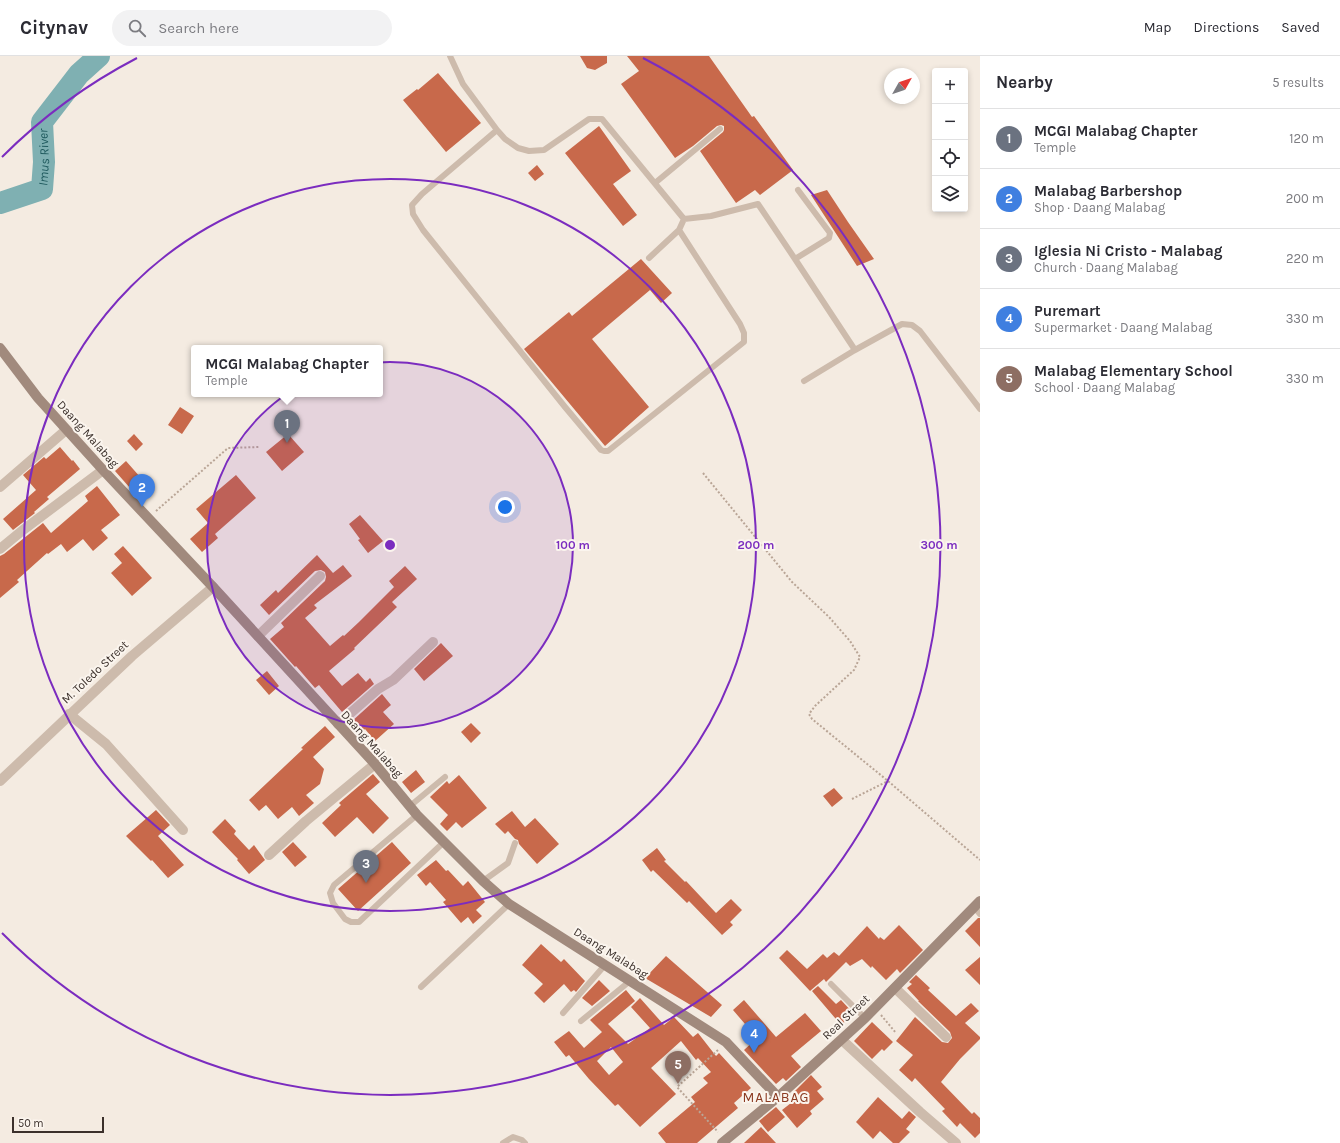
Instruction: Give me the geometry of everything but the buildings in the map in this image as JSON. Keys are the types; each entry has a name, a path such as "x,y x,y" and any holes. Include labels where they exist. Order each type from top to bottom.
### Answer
{"street":[{"name":"Daang Malabag","path":"0,348 38,398 102,470 213,587 375,764 417,815 483,881 509,904 726,1042 778,1097"},
{"path":"0,487 66,430"},
{"path":"0,549 102,470"},
{"path":"258,636 320,576"},
{"name":"M. Toledo Street","path":"0,782 69,714 132,656 213,587"},
{"path":"338,724 378,689 393,680 433,642"},
{"path":"69,714 106,744 183,830"},
{"path":"269,855 306,821 375,764"},
{"name":"Real Street","path":"723,1142 778,1097 842,1040 978,907"},
{"path":"895,988 946,1037"},
{"path":"842,1040 956,1143"}],"lane":[{"path":"450,56 463,84 505,139 518,148 529,151 544,150 589,119 602,119 684,218"},
{"path":"655,183 720,129"},
{"path":"497,130 422,194 412,205 413,214 423,230 601,450 608,451 744,342 744,333 740,324 679,230"},
{"path":"795,259 829,238 830,233 798,190"},
{"path":"684,218 711,216 758,204 855,350"},
{"path":"649,258 679,230 684,218"},
{"path":"804,381 902,324 912,325 920,331 980,409"},
{"path":"410,806 445,777"},
{"path":"417,815 334,885 330,893 333,903 345,918 351,922 359,922 444,842"},
{"path":"483,881 508,863 515,843"},
{"path":"421,987 509,904"},
{"path":"564,1013 605,965"},
{"path":"581,1021 630,981"},
{"path":"831,984 865,1018"},
{"path":"503,1143 513,1137 522,1140 525,1143"}],"path":[{"path":"148,518 228,448 260,447"},
{"path":"703,473 792,582 829,617 850,641 860,657 854,670 814,706 809,714 812,719 888,781 980,860"},
{"path":"852,798 888,781"},
{"path":"875,1009 896,1033"},
{"path":"723,1142 677,1087 726,1042"}],"waterway":[{"name":"Imus River","path":"0,203 42,189 44,162 42,122 79,74 99,56"}],"place":[{"name":"MCGI Malabag Chapter","path":"287,443"},
{"name":"Malabag Barbershop","path":"142,507"},
{"name":"Iglesia Ni Cristo - Malabag","path":"366,883"},
{"name":"Puremart","path":"754,1053"},
{"name":"Malabag Elementary School","path":"678,1084"}],"district":[{"name":"MALABAG","path":"776,1097"}]}
